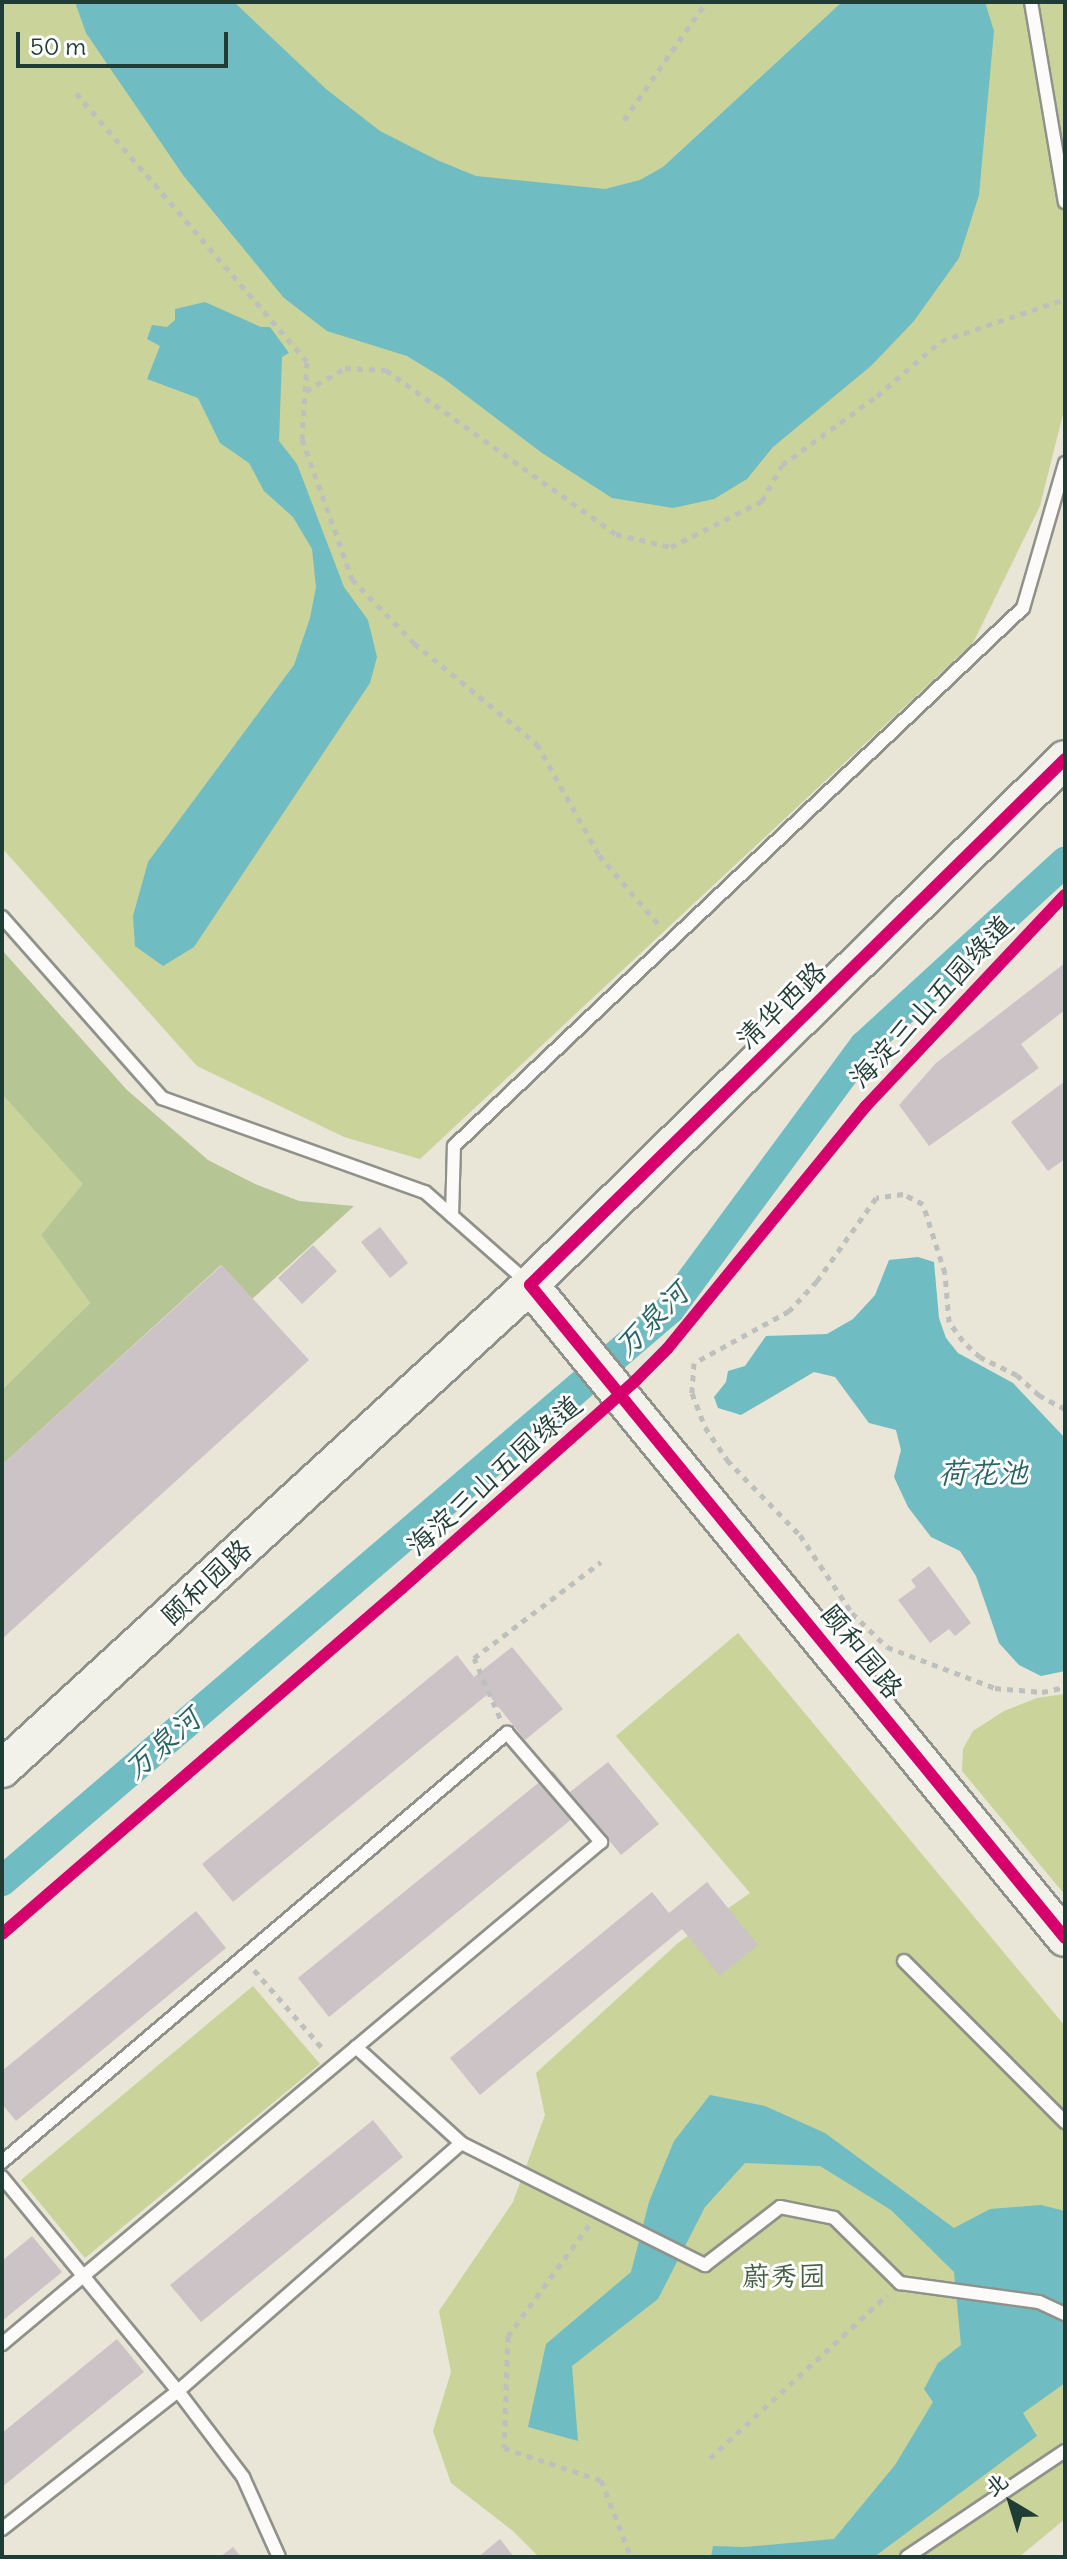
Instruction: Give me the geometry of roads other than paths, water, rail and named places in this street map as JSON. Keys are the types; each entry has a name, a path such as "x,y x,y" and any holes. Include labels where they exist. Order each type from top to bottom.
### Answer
{"main road":[{"name":"清华西路","path":"530,1285 1065,759"},
{"name":"颐和园路","path":"2,1769 530,1285 1065,1938"}],"lane":[{"path":"1031,2 1065,202"},
{"path":"452,1216 454,1146 1023,608 1065,463"},
{"path":"2,917 162,1098 425,1192 530,1285"},
{"path":"2,2162 507,1733 601,1842 2,2344"},
{"path":"904,1961 1065,2122"},
{"path":"356,2047 461,2143 705,2265 780,2207 834,2218 900,2283 1039,2302 1065,2314"},
{"path":"2,2529 178,2391 461,2143"},
{"path":"2,2177 178,2391 243,2477 279,2557"},
{"path":"907,2557 1065,2451"}],"water":[{"path":"75,2 234,2 326,89 380,131 437,160 476,176 605,189 640,180 663,167 842,2 985,2 994,31 979,195 959,258 914,321 871,366 773,447 747,479 714,499 673,508 612,498 542,453 443,378 407,356 327,331 284,298 183,175 86,33"},
{"path":"205,302 261,327 270,327 289,353 282,357 279,441 297,464 344,587 368,620 377,657 370,683 194,947 163,966 135,946 133,916 148,862 294,665 310,618 316,587 312,549 293,517 264,491 249,463 220,443 198,398 147,379 160,346 147,339 152,325 167,327 175,320 175,309"},
{"name":"荷花池","path":"918,1257 934,1262 939,1318 946,1338 958,1353 1013,1383 1065,1438 1065,1671 1041,1676 1019,1665 999,1643 976,1576 960,1551 931,1537 908,1507 894,1477 901,1450 896,1430 869,1423 835,1377 814,1372 741,1415 718,1408 714,1397 726,1382 728,1371 745,1366 766,1336 827,1334 853,1319 875,1295 889,1260"},
{"path":"710,2095 765,2106 825,2133 954,2228 990,2209 1041,2205 1065,2211 1065,2383 1023,2413 1037,2436 874,2557 711,2557 713,2546 744,2547 834,2539 895,2465 933,2402 924,2389 938,2363 961,2345 954,2272 891,2210 820,2166 745,2163 705,2207 658,2299 572,2366 578,2441 528,2427 546,2344 631,2272 649,2202 674,2141"}],"waterway":[{"name":"万泉河","path":"2,1881 670,1309 864,1046 1065,862"}],"park label":[{"name":"蔚秀园","path":"784,2276"}]}
